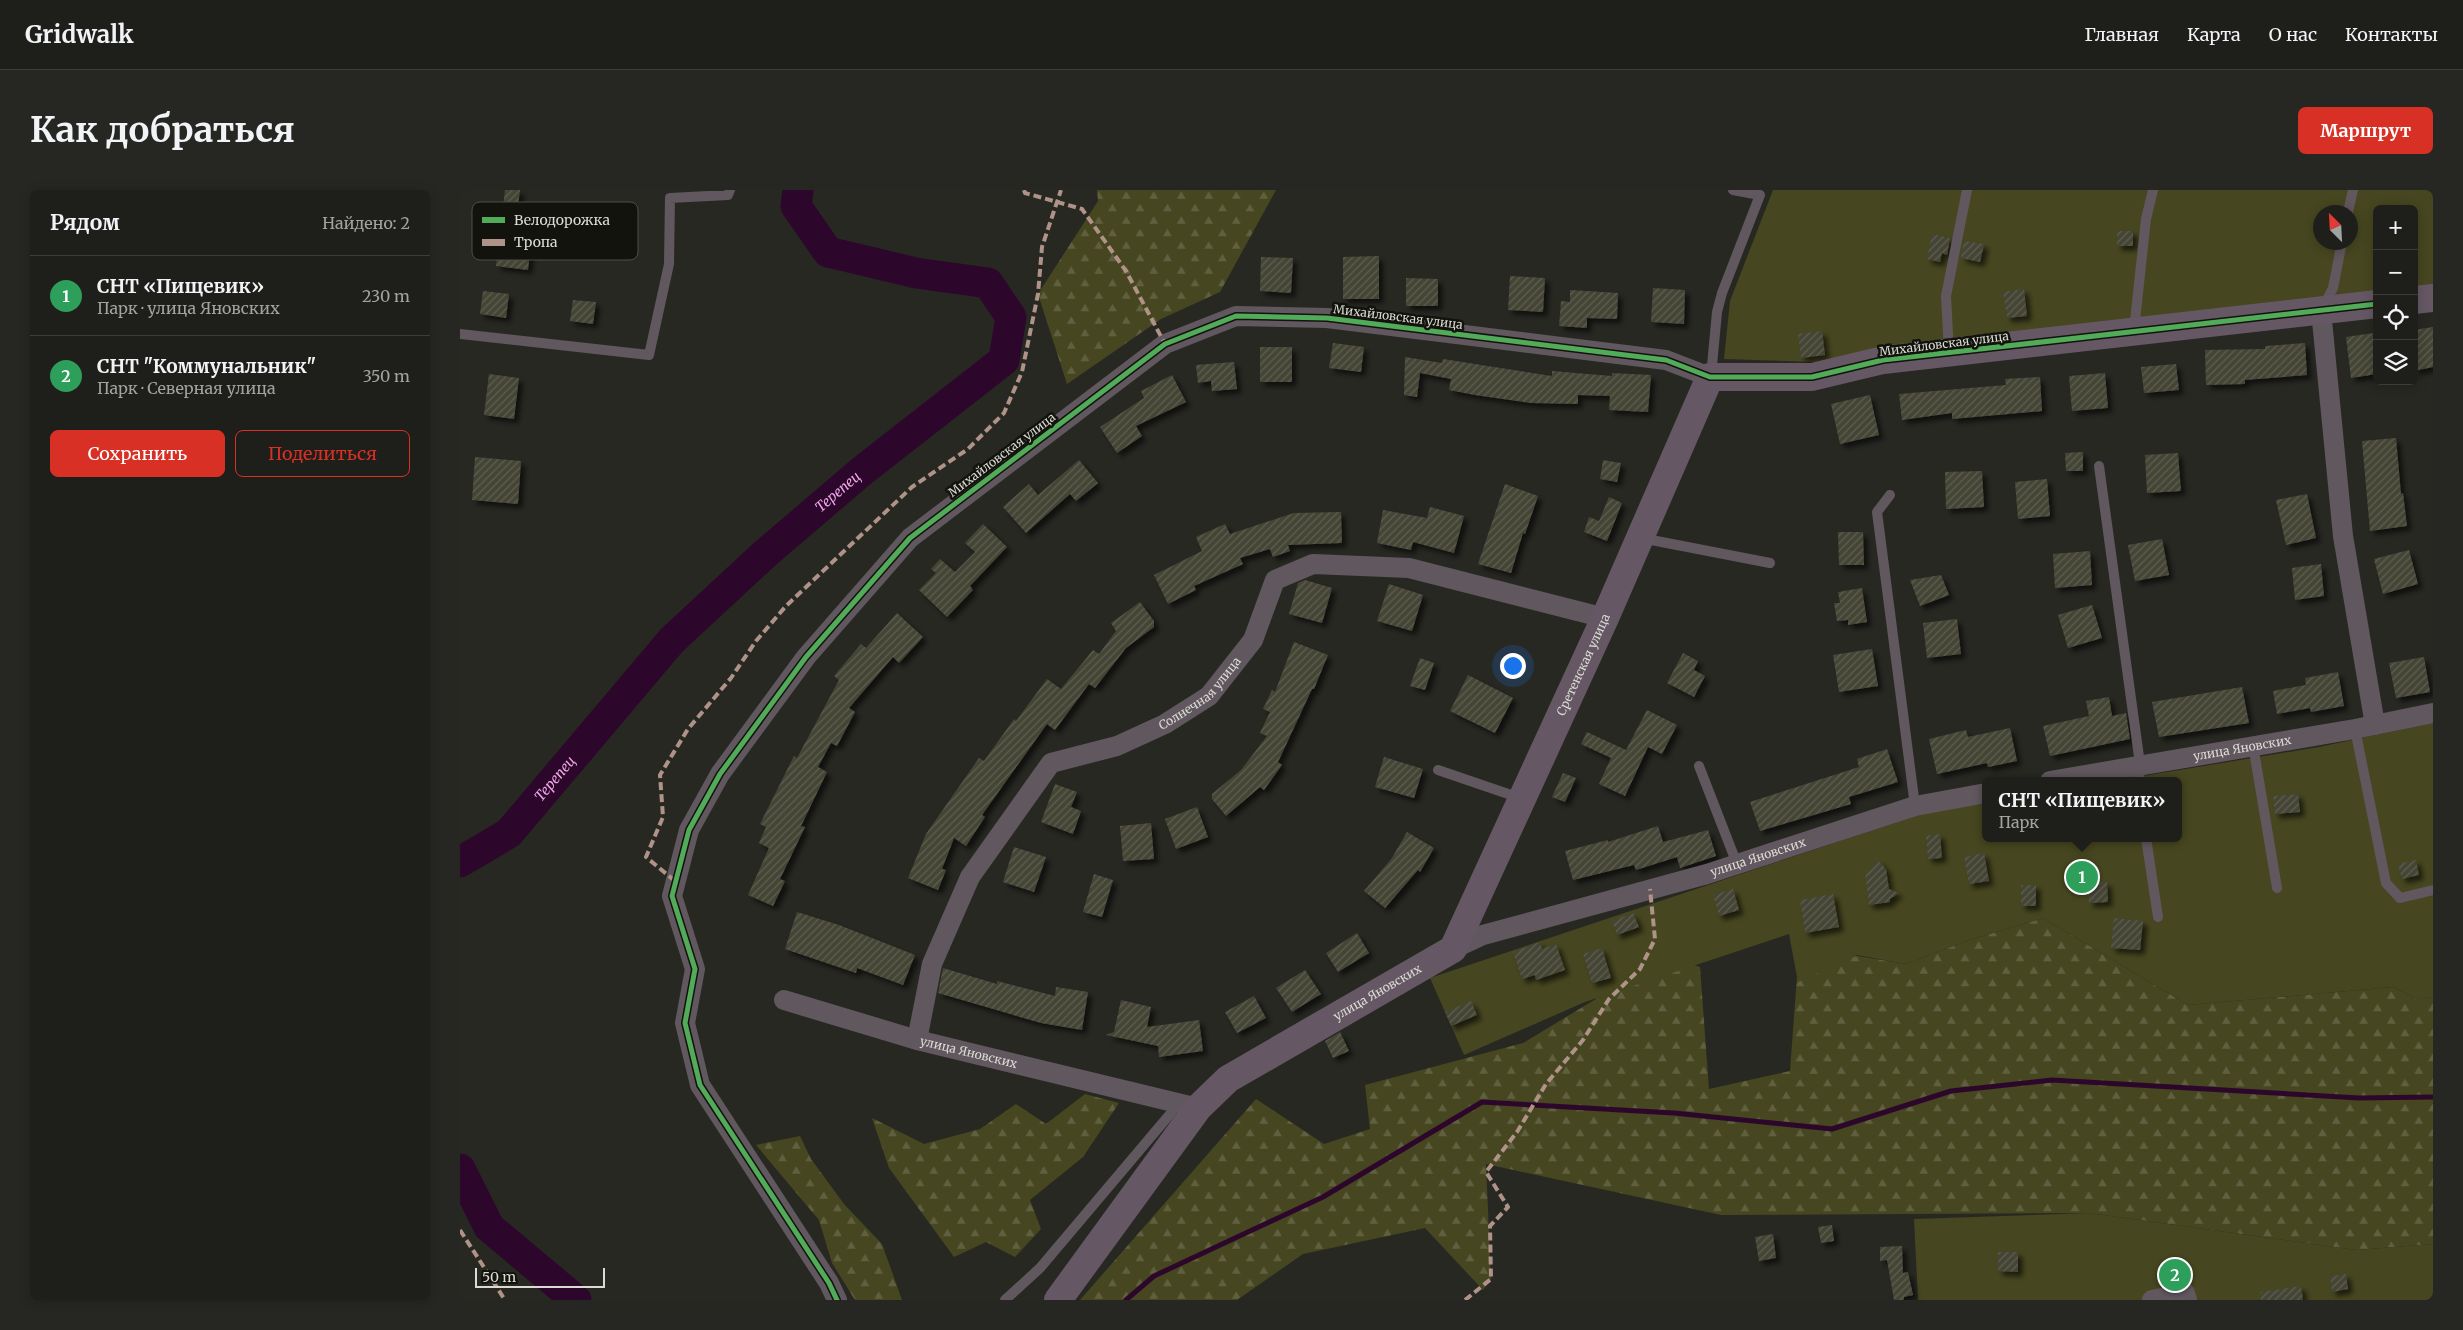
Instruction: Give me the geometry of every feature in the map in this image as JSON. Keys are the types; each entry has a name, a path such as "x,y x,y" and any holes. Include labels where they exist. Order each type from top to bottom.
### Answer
{"street":[{"path":"2418,300 2433,298"},
{"name":"Михайловская улица","path":"837,1300 830,1283 700,1085 685,1023 695,969 672,896 689,830 720,774 806,657 910,538 1165,344 1236,316 1328,318 1666,360 1710,377 1812,377 1883,360 2373,304"},
{"path":"2322,310 2343,536 2375,725"},
{"name":"Сретенская улица","path":"1453,949 1605,618 1710,377"},
{"name":"Солнечная улица","path":"917,1040 932,964 970,877 1051,763 1117,746 1165,724 1209,696 1253,640 1275,580 1313,564 1409,568 1605,618"},
{"name":"улица Яновских","path":"2090,777 2139,772 2253,745 2355,729 2433,713"},
{"name":"улица Яновских","path":"784,1000 917,1040 1187,1105 1228,1079 1453,949 1482,935 1737,864 1915,806 1982,794"},
{"path":"1058,1300 1187,1105"},
{"path":"2152,1300 2186,1296"}],"lane":[{"path":"460,334 649,355 669,264 670,198 728,195 730,190"},
{"path":"1710,377 1717,312 1722,293 1760,196 1733,190"},
{"path":"1949,353 1946,296 1967,190"},
{"path":"2134,331 2146,219 2153,190"},
{"path":"2350,205 2353,190"},
{"path":"2322,310 2333,288 2340,250"},
{"path":"2099,466 2139,772"},
{"path":"1890,495 1877,512 1915,806"},
{"path":"1640,538 1770,563"},
{"path":"2355,729 2386,883 2400,898 2433,890"},
{"path":"2253,745 2277,888"},
{"path":"1699,766 1737,864"},
{"path":"1438,770 1522,798"},
{"path":"2147,842 2158,917"},
{"path":"1005,1300 1040,1268 1170,1113 1187,1105"}],"green space":[{"path":"1097,190 1276,190 1220,292 1161,319 1067,384 1038,294 1098,201"},
{"path":"1773,190 2433,190 2433,285 2418,287 2418,205 2373,205 2373,292 1814,362 1724,359 1730,301"},
{"path":"2433,723 2433,997 2417,999 2393,987 2188,1005 2043,918 1969,940 1906,964 1857,955 1798,982 1789,934 1585,1002 1464,1055 1430,978 1933,810 1982,803 1982,842 2182,842 2182,777 2137,777 2319,747"},
{"path":"2043,918 2188,1005 2393,987 2417,999 2433,997 2433,1244 2356,1250 2089,1213 1721,1215 1486,1164 1491,1279 1483,1290 1425,1228 1303,1254 1237,1300 1080,1300 1256,1099 1324,1144 1370,1129 1365,1085 1523,1043 1667,956 1700,967 1709,1089 1790,1071 1798,963 1858,956 1906,964 1969,940"},
{"path":"1085,1094 1119,1103 1083,1157 1030,1200 1041,1229 1015,1257 986,1242 954,1257 889,1168 872,1118 924,1144 980,1129 1016,1104 1046,1124"},
{"path":"800,1136 811,1159 844,1204 882,1244 902,1300 855,1300 832,1263 819,1220 756,1145"},
{"path":"2089,1213 2356,1250 2433,1244 2433,1300 1918,1300 1914,1219"}],"building":[{"path":"505,190 520,190 518,202 504,202"},
{"path":"2117,231 2133,231 2133,246 2117,246"},
{"path":"1932,234 1950,238 1947,255 1942,253 1940,262 1927,259"},
{"path":"1964,241 1984,244 1980,262 1961,258"},
{"path":"1379,256 1379,299 1343,299 1343,257"},
{"path":"1261,257 1293,258 1291,293 1260,291"},
{"path":"497,260 529,260 528,270 496,266"},
{"path":"1510,276 1545,278 1543,312 1508,310"},
{"path":"1406,278 1438,279 1438,306 1406,306"},
{"path":"1653,288 1685,290 1684,324 1651,322"},
{"path":"2024,289 2027,316 2007,318 2003,292"},
{"path":"1570,290 1618,293 1617,319 1587,318 1587,328 1559,326 1561,301 1570,302"},
{"path":"483,291 509,294 506,318 480,314"},
{"path":"573,300 596,302 593,324 570,321"},
{"path":"2433,327 2433,367 2418,370 2418,340 2418,329"},
{"path":"1822,331 1825,355 1801,358 1798,334"},
{"path":"2373,333 2373,375 2351,378 2346,337"},
{"path":"1333,343 1364,347 1361,372 1329,368"},
{"path":"2305,343 2307,375 2245,380 2245,384 2206,385 2205,350 2265,349 2265,346"},
{"path":"1260,347 1292,347 1292,382 1260,382"},
{"path":"1405,357 1442,363 1443,359 1552,376 1552,371 1612,376 1612,373 1651,375 1648,412 1609,410 1610,396 1578,395 1578,404 1531,403 1475,395 1449,390 1451,379 1420,373 1417,397 1404,395"},
{"path":"1234,362 1237,389 1212,391 1211,381 1198,383 1196,365"},
{"path":"2176,364 2179,390 2144,393 2141,367"},
{"path":"2105,373 2108,408 2072,411 2069,376"},
{"path":"489,374 519,378 514,419 484,415"},
{"path":"1172,375 1186,402 1136,426 1142,436 1117,453 1100,427 1144,398 1141,391"},
{"path":"2040,377 2042,411 1952,419 1952,413 1902,420 1899,394 2006,385 2005,379"},
{"path":"1870,395 1879,435 1840,444 1831,404"},
{"path":"2396,438 2401,494 2403,493 2407,526 2370,531 2362,441"},
{"path":"2083,452 2083,471 2066,471 2065,453"},
{"path":"2178,453 2181,491 2147,493 2145,455"},
{"path":"475,457 521,461 518,504 472,500"},
{"path":"1079,460 1098,483 1076,501 1070,494 1026,533 1003,507 1029,484 1038,495"},
{"path":"1603,460 1621,463 1617,482 1600,479"},
{"path":"1982,471 1984,507 1946,509 1945,472"},
{"path":"2047,479 2050,516 2018,519 2015,482"},
{"path":"1505,484 1538,496 1525,534 1523,533 1511,573 1478,564"},
{"path":"2307,494 2316,538 2286,545 2276,500"},
{"path":"1609,497 1622,503 1607,541 1584,532 1589,517 1599,521"},
{"path":"1430,507 1464,516 1454,553 1413,542 1411,550 1377,543 1383,510 1427,518"},
{"path":"1341,512 1342,543 1288,545 1290,551 1273,557 1270,549 1240,558 1243,564 1194,586 1196,590 1168,604 1154,575 1202,551 1196,537 1225,524 1230,534 1294,513"},
{"path":"983,524 1007,547 970,586 973,590 947,617 919,590 936,573 931,569 940,559 955,572 975,552 965,543"},
{"path":"1838,532 1863,532 1864,565 1839,565"},
{"path":"2162,539 2169,575 2135,581 2128,545"},
{"path":"2409,550 2418,584 2383,594 2374,559"},
{"path":"2090,551 2092,585 2055,588 2053,554"},
{"path":"2321,564 2324,596 2295,600 2292,568"},
{"path":"1941,575 1949,595 1920,606 1910,580"},
{"path":"1305,580 1332,588 1322,623 1289,614 1298,583"},
{"path":"1389,584 1423,595 1412,631 1377,621"},
{"path":"1862,588 1867,622 1848,625 1848,620 1837,621 1834,603 1840,603 1838,592"},
{"path":"1140,602 1154,621 1154,627 1126,648 1095,688 1089,684 1055,730 1047,724 982,815 985,817 966,846 954,838 942,869 946,870 938,890 908,878 926,834 979,758 984,761 1014,719 1016,721 1047,679 1061,689 1093,650 1099,654 1116,631 1111,623"},
{"path":"2092,605 2102,638 2068,648 2058,615"},
{"path":"897,613 923,637 899,663 893,657 849,708 855,712 837,746 831,743 818,767 827,772 801,826 805,827 780,879 785,881 773,906 748,895 769,848 759,843 766,827 760,824 794,756 797,758 839,680 834,676 861,644 866,648"},
{"path":"1957,619 1961,654 1927,658 1923,623"},
{"path":"1294,642 1328,655 1314,689 1312,689 1278,762 1282,765 1264,790 1260,787 1226,816 1212,799 1212,794 1241,770 1267,736 1260,733 1270,712 1263,709 1272,690 1275,692"},
{"path":"1872,649 1878,686 1839,692 1833,655"},
{"path":"1683,653 1698,661 1694,670 1705,676 1694,697 1667,683"},
{"path":"2424,657 2430,692 2396,698 2389,663"},
{"path":"1420,658 1434,663 1425,690 1410,686"},
{"path":"2338,672 2344,706 2311,712 2310,708 2277,714 2273,691 2306,685 2305,678"},
{"path":"1468,675 1513,698 1495,733 1450,711"},
{"path":"2242,687 2249,723 2159,737 2152,702"},
{"path":"2109,697 2112,716 2126,713 2130,739 2050,756 2043,726 2089,716 2086,701"},
{"path":"1647,710 1677,725 1662,754 1648,747 1625,796 1599,784 1611,758 1581,744 1587,732 1626,750"},
{"path":"2010,728 2017,761 1988,767 1987,763 1937,774 1929,739 1966,730 1968,737"},
{"path":"1887,749 1898,782 1849,797 1851,804 1760,831 1750,802 1859,767 1857,759"},
{"path":"1384,757 1423,769 1414,798 1375,787"},
{"path":"1563,773 1576,778 1565,802 1552,797"},
{"path":"1055,784 1077,792 1071,807 1081,811 1073,834 1041,822"},
{"path":"2298,794 2300,812 2275,814 2273,796"},
{"path":"1197,807 1208,837 1176,849 1165,819"},
{"path":"1151,823 1154,859 1123,861 1120,826"},
{"path":"1658,826 1663,842 1708,830 1716,856 1680,868 1677,857 1636,870 1634,865 1573,880 1565,851 1608,840 1608,842"},
{"path":"1407,832 1434,848 1420,872 1418,870 1385,908 1364,891 1392,858"},
{"path":"1940,834 1942,858 1928,859 1926,836"},
{"path":"1014,847 1046,857 1034,892 1003,882"},
{"path":"1984,853 1989,881 1969,884 1964,857"},
{"path":"1877,859 1886,869 1889,889 1899,893 1890,899 1890,902 1869,905 1865,872 1870,871"},
{"path":"2416,860 2419,875 2402,879 2398,864"},
{"path":"1094,874 1113,880 1102,917 1083,912"},
{"path":"2107,882 2108,902 2089,903 2088,883"},
{"path":"2021,885 2036,885 2036,906 2021,906"},
{"path":"1733,889 1739,910 1719,916 1713,895"},
{"path":"1833,894 1839,927 1805,933 1800,900"},
{"path":"797,912 839,925 915,955 903,985 857,968 856,973 785,949"},
{"path":"1633,913 1639,927 1617,935 1612,921"},
{"path":"2114,918 2143,921 2140,950 2111,948"},
{"path":"1357,933 1369,953 1338,972 1326,953"},
{"path":"1540,942 1542,949 1556,944 1565,970 1536,980 1535,975 1522,979 1513,952"},
{"path":"1602,948 1611,978 1592,983 1583,954"},
{"path":"943,968 997,984 997,981 1055,996 1056,987 1088,992 1082,1030 1041,1023 938,993"},
{"path":"1305,970 1321,994 1292,1012 1276,988"},
{"path":"1254,996 1266,1018 1237,1033 1225,1012"},
{"path":"1121,1000 1151,1007 1147,1027 1199,1020 1203,1051 1159,1057 1158,1046 1106,1035 1114,1032"},
{"path":"1471,1001 1477,1015 1451,1026 1445,1012"},
{"path":"1340,1032 1349,1051 1333,1058 1325,1041"},
{"path":"1832,1225 1834,1241 1821,1243 1818,1227"},
{"path":"1773,1234 1776,1258 1759,1261 1755,1237"},
{"path":"1902,1246 1903,1273 1908,1272 1913,1295 1904,1297 1904,1300 1894,1300 1887,1260 1880,1261 1880,1247"},
{"path":"1998,1252 2018,1252 2018,1272 1998,1271"},
{"path":"2346,1274 2348,1289 2332,1292 2330,1276"},
{"path":"2301,1286 2303,1300 2261,1300 2260,1292"}],"waterway":[{"name":"Терепец","path":"460,862 509,833 672,640 766,553 862,471 1004,360 1011,317 988,283 916,273 828,252 796,206 798,190"},
{"path":"1126,1300 1154,1276 1323,1197 1482,1102 1674,1113 1832,1129 1951,1091 2052,1080 2359,1098 2433,1097"},
{"name":"Терепец","path":"460,1169 489,1227 576,1300"}],"marked path":[{"path":"1024,190 1025,193 1082,209 1126,271 1165,344"},
{"path":"675,881 646,857 663,817 660,775 688,729 731,678 756,641 786,606 912,487 968,449 1004,413 1022,372 1038,294 1042,247 1061,190"},
{"path":"1465,1300 1491,1279 1490,1226 1508,1207 1486,1172 1517,1132 1546,1084 1583,1040 1609,999 1640,969 1655,939 1650,889"},
{"path":"460,1230 505,1300"}],"cycle path":[{"path":"837,1300 829,1283 700,1085 685,1023 695,969 672,896 689,830 720,774 806,657 910,538 1165,344 1236,316 1327,318 1666,360 1710,377 1812,377 1883,360 2373,304"}],"place":[{"name":"СНТ «Пищевик»","path":"2082,877"},
{"name":"СНТ \"Коммунальник\"","path":"2175,1275"}]}
